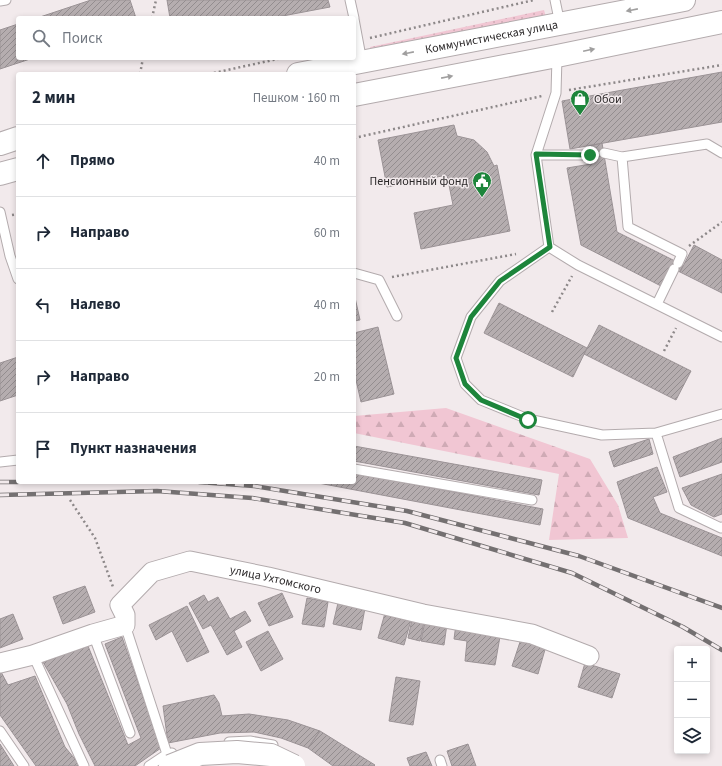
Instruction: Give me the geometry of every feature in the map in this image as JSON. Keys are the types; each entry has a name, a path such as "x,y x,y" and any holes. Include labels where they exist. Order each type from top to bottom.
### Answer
{"main road":[{"name":"Коммунистическая улица","path":"356,52 560,24 684,0"},
{"path":"356,95 557,56 722,22"},
{"name":"Коммунистическая улица","path":"303,72 336,60"},
{"path":"0,144 16,139"},
{"path":"0,174 16,170"},
{"path":"176,757 237,752 271,755 294,766"}],"street":[{"name":"улица Ухтомского","path":"120,605 152,572 190,561 268,577 423,614 532,634 589,656"},
{"path":"0,663 33,655 93,634 125,626 125,615 120,605"}],"lane":[{"path":"0,2 6,0"},
{"path":"350,0 354,16"},
{"path":"555,0 560,24"},
{"path":"356,29 360,51"},
{"path":"557,56 556,92 536,154 550,247 578,265 722,337"},
{"path":"604,152 622,157 707,144 722,153"},
{"path":"536,154 590,155"},
{"path":"622,157 628,227 682,254 657,304"},
{"path":"0,212 2,226 16,273"},
{"path":"550,247 500,281 471,317 456,358 465,384 481,400 528,420 602,435 656,433 722,414"},
{"path":"356,274 379,280 397,316"},
{"path":"656,433 678,508 721,528 722,527"},
{"path":"0,462 16,460"},
{"path":"356,469 532,500"},
{"path":"125,626 176,757"},
{"path":"93,634 130,733"},
{"path":"33,655 84,766"},
{"path":"0,730 24,766"},
{"path":"219,743 250,741 273,745"},
{"path":"149,766 176,757 204,745"}],"path":[{"path":"152,16 156,0"},
{"path":"360,51 534,0"},
{"path":"140,72 144,60"},
{"path":"218,72 273,60"},
{"path":"356,138 556,92 722,65"},
{"path":"679,253 722,222"},
{"path":"379,280 519,253"},
{"path":"552,312 578,265"},
{"path":"664,351 682,317"},
{"path":"70,500 95,538 120,605"}],"green space":[{"path":"544,10 550,31 374,64 370,47"},
{"path":"446,408 590,459 618,505 628,538 549,540 559,474 356,433 356,416"}],"building":[{"path":"91,0 130,0 135,16 43,16"},
{"path":"167,0 328,0 330,7 283,16 170,16"},
{"path":"16,25 16,60 27,60 0,69 0,30"},
{"path":"722,72 722,122 570,149 562,101"},
{"path":"454,125 457,136 474,140 487,152 494,166 497,165 510,231 421,249 414,213 453,205 447,175 387,187 378,140"},
{"path":"602,143 617,232 683,265 680,272 671,268 661,286 581,245 567,168 591,164 589,146"},
{"path":"694,245 722,260 722,293 680,272"},
{"path":"356,302 360,320 356,321"},
{"path":"499,303 587,348 573,377 484,333"},
{"path":"599,325 691,371 676,400 584,354"},
{"path":"378,327 394,394 361,402 356,380 356,332"},
{"path":"16,358 16,396 0,401 0,363"},
{"path":"722,438 722,462 680,477 673,457"},
{"path":"649,439 653,454 614,467 609,452"},
{"path":"356,446 542,480 539,495 356,461"},
{"path":"657,467 667,492 653,497 660,513 722,538 722,556 628,518 617,482"},
{"path":"356,473 543,509 540,525 324,484 356,484"},
{"path":"722,474 722,514 714,517 691,505 682,488"},
{"path":"85,586 95,612 63,624 53,597"},
{"path":"282,593 293,617 269,626 258,603"},
{"path":"204,595 208,602 218,597 230,619 245,611 251,621 234,631 242,647 227,655 211,625 203,629 189,603"},
{"path":"307,598 328,602 324,627 302,624"},
{"path":"338,603 365,608 361,630 333,624"},
{"path":"187,606 209,652 187,662 172,631 156,640 149,625"},
{"path":"385,613 411,620 404,645 378,638"},
{"path":"13,614 23,639 0,648 0,619"},
{"path":"413,615 425,617 420,641 408,638"},
{"path":"425,621 447,624 444,645 421,641"},
{"path":"456,624 501,631 495,665 465,661 467,641 454,639"},
{"path":"268,631 283,659 261,671 246,642"},
{"path":"122,637 161,748 135,766 95,766 79,734 67,704 43,662 88,646 128,745 141,738 105,644"},
{"path":"521,639 546,646 538,674 512,666"},
{"path":"585,663 620,674 612,698 578,687"},
{"path":"0,670 8,685 35,676 65,747 79,764 77,766 36,766 0,715"},
{"path":"396,677 420,681 413,725 389,721"},
{"path":"214,695 219,703 222,716 249,714 288,720 320,731 308,748 281,738 254,732 220,733 168,743 163,706"},
{"path":"320,731 375,765 333,766 308,748"},
{"path":"0,744 14,766 0,766"},
{"path":"468,744 476,766 452,766 447,751"},
{"path":"426,752 432,766 410,766 407,758"}],"railway":[{"path":"0,482 16,482"},
{"path":"226,484 254,486 407,511 579,556 722,608"},
{"path":"0,495 157,491 252,498 405,523 572,573 683,627 722,650"}],"place":[{"name":"Обои","path":"580,116"},
{"name":"Пенсионный фонд","path":"482,198"}],"route":[{"path":"528,420 481,400 465,384 456,358 471,317 500,281 550,247 536,154 590,155"}]}
